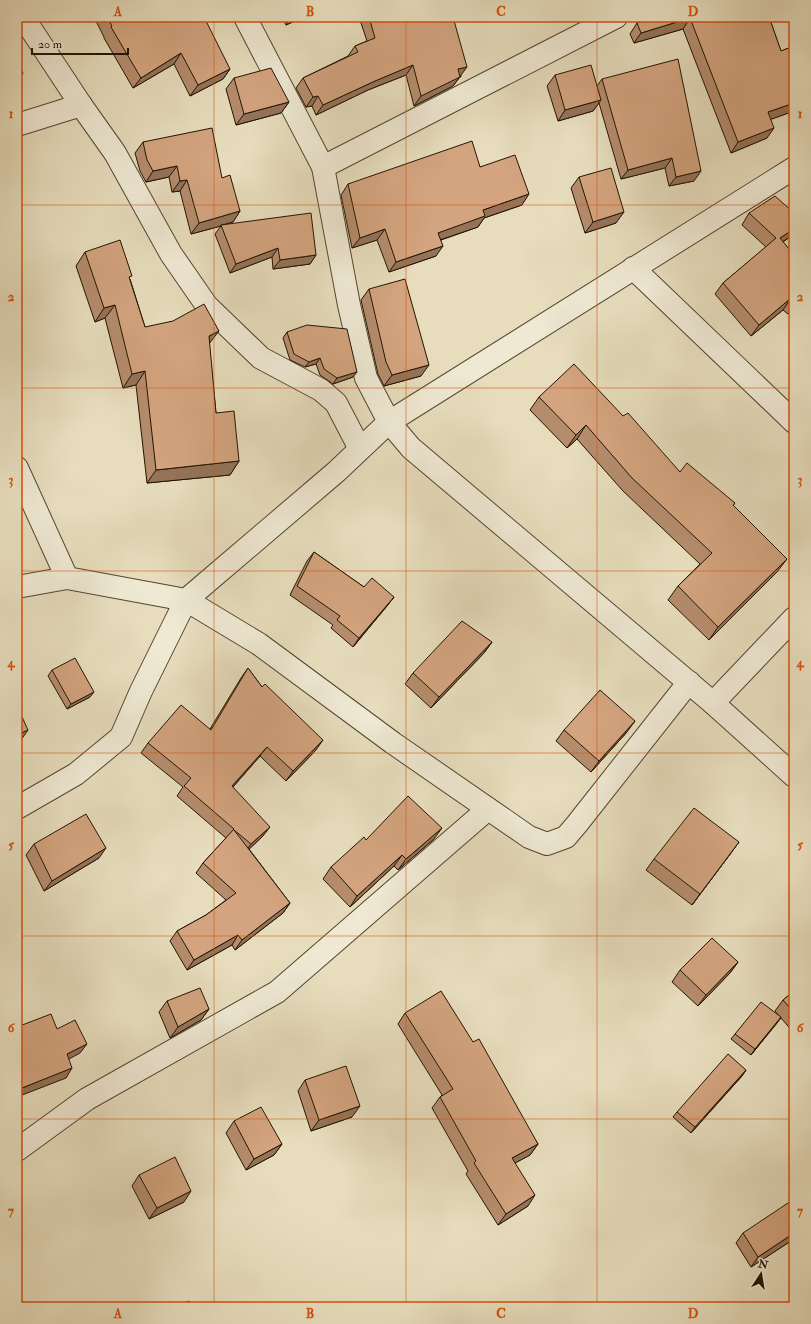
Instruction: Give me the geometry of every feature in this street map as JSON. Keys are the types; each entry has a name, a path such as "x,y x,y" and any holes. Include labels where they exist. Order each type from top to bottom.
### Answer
{"street":[{"path":"23,17 81,105 115,153 171,254 207,306 261,358 321,390 336,403 360,449"},
{"path":"245,17 323,167 349,305 366,378 389,422 411,448 714,703 794,776"},
{"path":"323,167 616,17"},
{"path":"17,125 81,105"},
{"path":"17,808 76,774 121,737 186,600 336,472 389,422 794,168"},
{"path":"633,268 794,422"},
{"path":"17,468 67,578"},
{"path":"17,587 67,578 186,600 259,644 393,743 529,838 547,844 566,837 689,682"},
{"path":"714,703 794,618"},
{"path":"17,1150 87,1099 277,992 488,809"}],"building":[{"path":"107,17 150,17 152,21 160,17 204,17 230,69 198,85 181,53 141,78 111,27 112,26"},
{"path":"369,17 453,17 467,67 458,69 460,77 421,96 413,65 323,105 318,96 313,97 303,78 358,52 355,46 375,38"},
{"path":"648,17 769,17 781,51 794,46 794,103 768,112 774,128 738,142 690,18 641,33 637,23"},
{"path":"678,59 701,171 676,177 672,158 628,170 602,79"},
{"path":"17,61 23,73 17,75"},
{"path":"591,65 601,100 565,110 555,75"},
{"path":"271,68 289,102 244,114 234,78"},
{"path":"212,128 222,178 230,175 240,211 199,223 187,180 180,181 177,166 153,171 147,160 143,142"},
{"path":"472,141 480,167 515,155 529,194 483,210 485,216 438,233 443,246 396,262 385,229 360,238 348,184"},
{"path":"611,168 624,212 593,222 579,177"},
{"path":"775,196 794,213 794,229 780,238 794,255 794,301 791,298 759,325 723,283 776,238 749,213"},
{"path":"311,213 316,255 280,260 278,248 236,264 221,225"},
{"path":"120,240 132,276 129,277 145,327 173,321 204,304 219,331 209,336 216,413 234,411 239,461 156,470 145,371 132,374 115,305 104,308 85,252"},
{"path":"405,279 429,365 392,375 386,362 369,289"},
{"path":"307,325 347,329 357,372 337,378 324,369 320,358 309,362 294,354 287,332"},
{"path":"574,364 623,416 628,413 680,472 687,463 735,503 733,505 787,559 718,627 678,586 712,553 632,478 586,425 576,435 539,397"},
{"path":"314,552 364,587 372,578 394,597 359,638 337,620 340,616 297,586"},
{"path":"462,621 492,642 439,697 413,673"},
{"path":"75,658 94,692 71,704 52,670"},
{"path":"248,668 262,687 265,684 323,740 293,771 267,747 232,786 270,827 251,844 234,830 290,903 242,940 238,935 194,960 177,931 206,915 236,893 203,863 234,829 184,786 191,778 148,743 181,705 211,730"},
{"path":"600,690 635,721 599,761 564,730"},
{"path":"17,706 28,730 17,735"},
{"path":"408,796 442,828 406,859 402,855 357,896 331,867 364,837 366,840"},
{"path":"694,808 739,842 700,894 654,859"},
{"path":"86,814 106,848 52,881 34,844"},
{"path":"712,938 738,962 706,995 680,970"},
{"path":"200,988 209,1009 178,1027 167,1001"},
{"path":"441,991 473,1042 479,1039 538,1144 512,1158 535,1195 506,1214 474,1163 476,1161 440,1097 453,1089 405,1013"},
{"path":"794,991 794,1013 783,1000"},
{"path":"761,1002 781,1017 755,1049 735,1034"},
{"path":"51,1014 57,1029 75,1020 87,1044 67,1054 72,1068 17,1090 17,1027"},
{"path":"728,1054 746,1070 695,1127 677,1112"},
{"path":"346,1066 360,1106 319,1120 305,1080"},
{"path":"261,1107 282,1144 254,1159 234,1121"},
{"path":"175,1157 191,1191 157,1208 139,1175"},
{"path":"794,1199 794,1233 758,1257 743,1233"},
{"path":"189,1301 192,1307 177,1307"}]}
